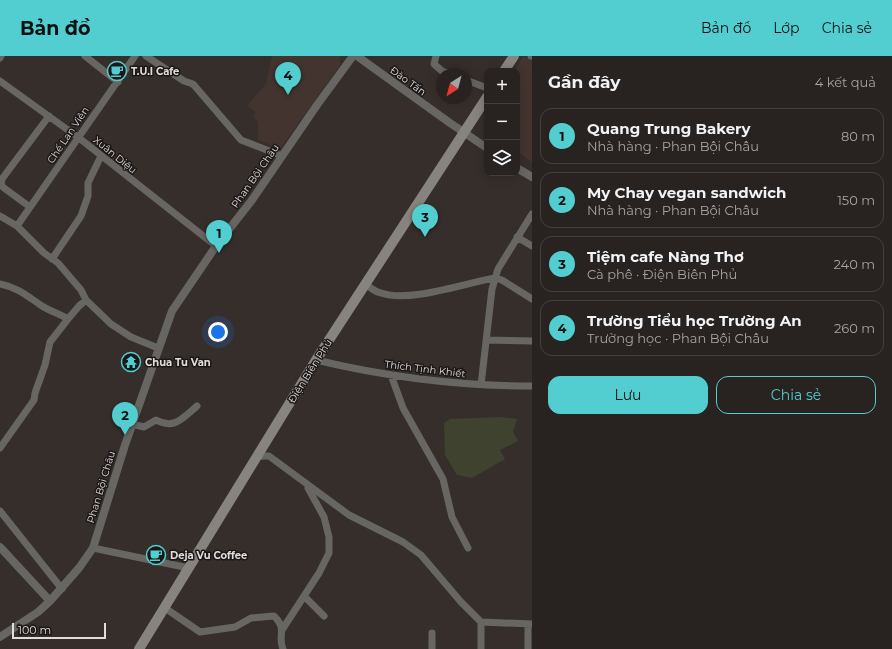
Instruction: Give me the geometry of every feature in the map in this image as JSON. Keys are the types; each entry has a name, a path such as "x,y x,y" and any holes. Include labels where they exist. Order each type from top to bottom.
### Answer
{"main road":[{"path":"506,68 514,56"},
{"name":"Điện Biên Phủ","path":"139,649 316,360 484,102"}],"street":[{"path":"84,56 118,82"},
{"name":"Chế Lan Viên","path":"17,226 135,56"},
{"path":"146,56 184,81 193,84 241,140 282,156"},
{"name":"Phan Bội Châu","path":"0,636 38,612 50,601 62,589 93,548 132,424 172,312 216,246 252,200 317,105 353,56"},
{"name":"Đào Tấn","path":"357,56 463,133 484,146"},
{"path":"436,56 434,64 439,68"},
{"name":"Xuân Diệu","path":"0,81 79,138 216,246"},
{"path":"472,82 484,87"},
{"path":"30,208 1,185 2,179 49,116"},
{"path":"52,259 81,216 88,196 88,182 101,156"},
{"path":"520,170 532,177"},
{"path":"481,385 492,289 495,278 498,268 532,214"},
{"path":"0,216 17,226 52,259 81,290 86,300 111,324 131,336 158,348"},
{"path":"517,237 532,246"},
{"path":"365,284 380,293 393,296 408,296 495,278 502,280 532,299"},
{"path":"0,284 20,290 43,307 68,319"},
{"path":"0,448 34,400 45,365 50,342 79,306 86,300"},
{"path":"486,340 532,341"},
{"name":"Thích Tịnh Khiết","path":"316,360 354,369 439,382 532,386"},
{"path":"391,375 403,408 442,479 452,517 468,548"},
{"path":"132,424 144,426 156,420 163,424 176,424 197,406"},
{"path":"256,457 269,456 349,515 403,542 420,554 461,602 481,622 530,624 528,649"},
{"path":"282,630 329,553 329,537 324,518 307,485"},
{"path":"0,511 62,589"},
{"path":"0,547 50,601"},
{"path":"93,548 189,568"},
{"path":"304,596 324,616"},
{"path":"165,608 200,632 235,626 251,618 274,616 279,622 282,630 282,649 277,647 274,648"},
{"path":"481,622 481,649"},
{"path":"432,633 432,649"}],"shaded area":[{"path":"272,56 340,56 340,65 280,149 258,140 258,122 253,117 256,112 247,106 266,84"},
{"path":"523,56 532,60 532,162 520,154 520,68 517,68"}],"green space":[{"path":"500,417 517,419 513,432 518,441 500,450 505,459 472,478 457,475 445,455 444,423 450,419"}],"place":[{"name":"T.U.I Cafe","path":"117,71"},
{"name":"Trường Tiểu học Trường An","path":"288,95"},
{"name":"Tiệm cafe Nàng Thơ","path":"425,237"},
{"name":"Quang Trung Bakery","path":"219,253"},
{"name":"Chua Tu Van","path":"131,362"},
{"name":"My Chay vegan sandwich","path":"125,435"},
{"name":"Deja Vu Coffee","path":"156,555"}]}
